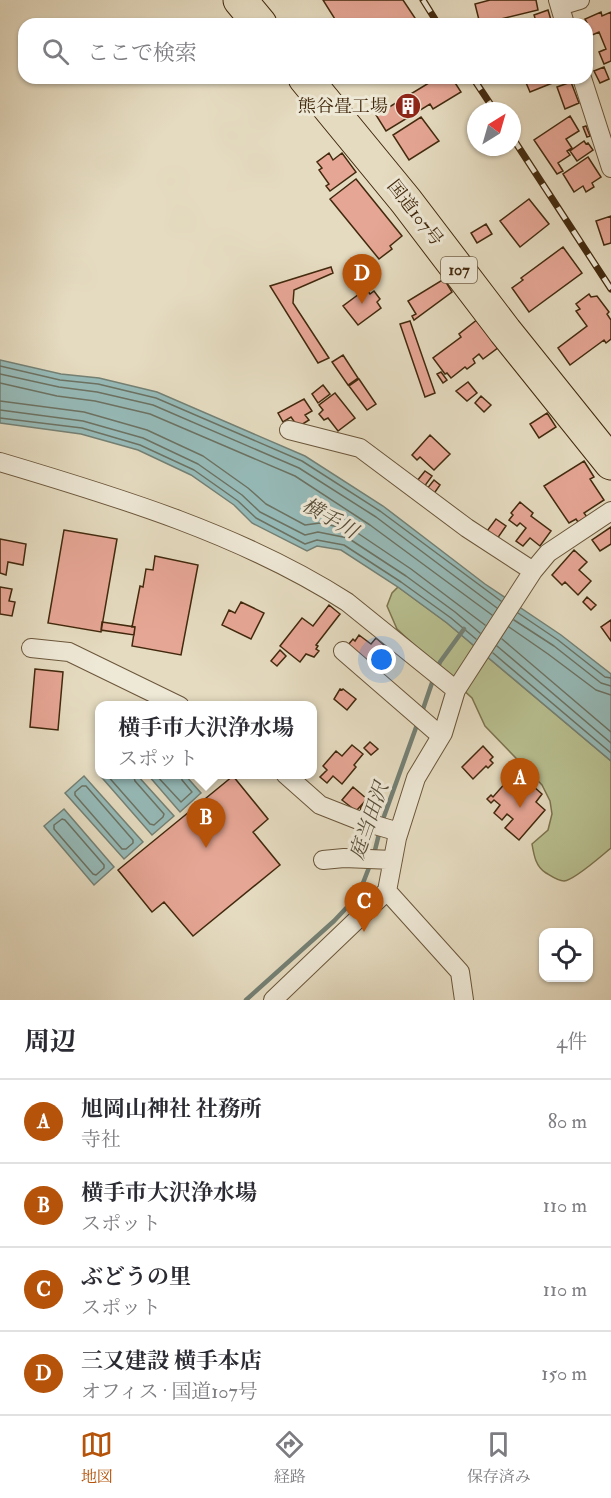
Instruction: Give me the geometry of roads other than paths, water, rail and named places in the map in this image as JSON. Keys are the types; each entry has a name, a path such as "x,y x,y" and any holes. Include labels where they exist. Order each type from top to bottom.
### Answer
{"highway":[{"path":"240,0 255,18"},
{"name":"国道107号","path":"309,84 406,201 505,331 611,463"}],"street":[{"path":"563,18 559,3 580,0"},
{"path":"584,84 611,168"},
{"path":"289,430 360,448 467,528 533,571"},
{"path":"0,462 166,516 214,534 273,561 347,602 450,685"},
{"path":"464,1000 460,972 387,891 387,829 441,736 450,685 548,553 611,511"},
{"path":"32,648 69,651 172,701"},
{"path":"343,651 441,736"},
{"path":"291,779 320,805 387,829"},
{"path":"323,860 388,859"},
{"path":"273,1000 387,891"}],"water":[{"name":"横手川","path":"0,360 61,374 99,378 157,392 305,456 383,506 485,584 561,635 611,674 611,761 447,623 398,587 341,550 317,546 307,551 252,523 234,505 191,475 138,450 81,434 0,423"},
{"path":"84,776 143,842 124,859 65,793"},
{"path":"103,779 141,779 174,816 152,835"},
{"path":"151,779 189,779 201,793 180,812"},
{"path":"64,809 114,867 94,885 44,826"}],"waterway":[{"name":"庭当田沢","path":"437,670 440,662 464,629"},
{"name":"庭当田沢","path":"422,712 434,677"},
{"name":"庭当田沢","path":"382,822 418,722"},
{"name":"庭当田沢","path":"374,854 380,830"},
{"name":"庭当田沢","path":"246,1000 350,904 363,883 370,865"}],"railway":[{"path":"423,0 434,18"},
{"path":"477,84 489,102"},
{"path":"521,151 611,289"}],"place":[{"name":"熊谷畳工場","path":"408,106"},
{"name":"三又建設 横手本店","path":"362,304"},
{"name":"旭岡山神社 社務所","path":"520,808"},
{"name":"横手市大沢浄水場","path":"206,848"},
{"name":"ぶどうの里","path":"364,932"}]}
